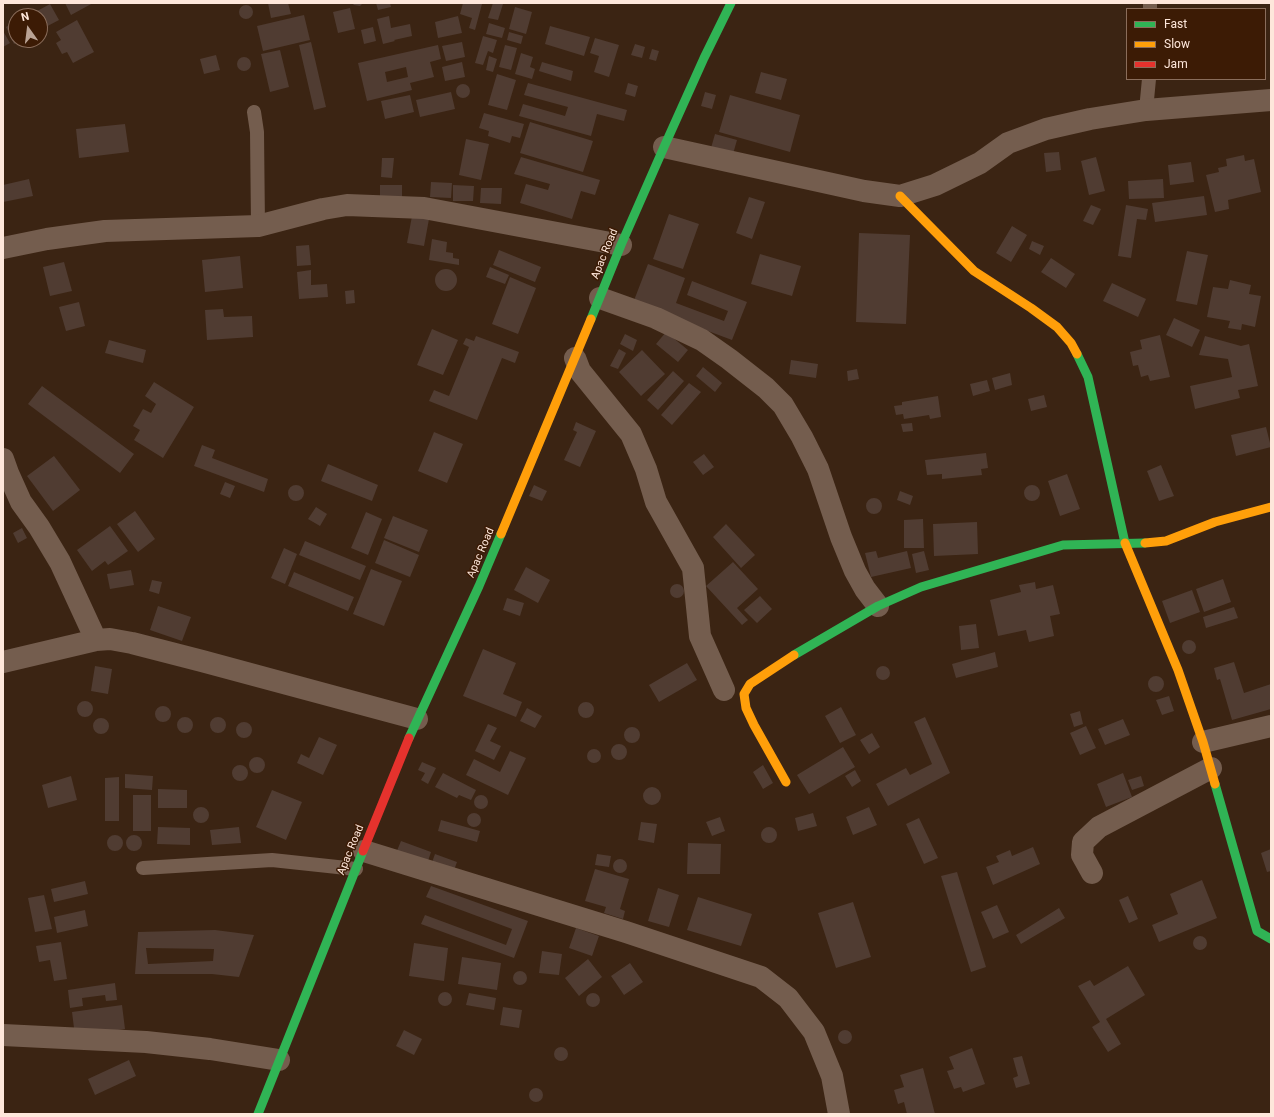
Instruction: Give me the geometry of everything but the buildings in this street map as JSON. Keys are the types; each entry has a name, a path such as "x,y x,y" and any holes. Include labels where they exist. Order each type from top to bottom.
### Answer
{"street":[{"name":"Apac Road","path":"258,1114 278,1060 417,719 479,586 576,358 621,245 704,58 731,3"},
{"path":"664,147 864,191 900,196 935,186 980,163 1008,143 1046,129 1090,119 1146,110 1271,100"},
{"path":"900,196 974,271 1031,308 1057,327 1071,343 1088,377 1124,544 1178,670 1204,742 1257,931 1271,940"},
{"path":"3,248 47,239 105,231 258,226 347,205 424,208 621,245"},
{"path":"600,298 656,318 702,340 766,388 783,405 802,437 818,469 840,537 855,571 865,590 878,606"},
{"path":"576,358 580,371 631,434 646,469 656,502 693,568 700,636 724,690"},
{"path":"3,459 21,502 39,527 60,562 96,640"},
{"path":"786,782 754,725 746,708 744,694 750,684 773,668 878,606 921,586 1063,546 1166,541 1215,522 1271,507"},
{"path":"3,662 96,640 110,639 132,643 417,719"},
{"path":"1204,742 1271,726"},
{"path":"1092,873 1082,855 1082,842 1099,827 1211,768"},
{"path":"360,860 619,930 761,977 788,998 814,1032 832,1076 839,1114"},
{"path":"3,1035 146,1042 210,1049 278,1060"}],"lane":[{"path":"1146,110 1149,80"},
{"path":"254,112 257,132 258,226"},
{"path":"143,868 272,860 360,860"}],"traffic: fast":[{"path":"591,319 621,245 664,147 704,58 731,3"},
{"path":"1077,354 1088,377 1125,543"},
{"path":"409,738 479,586 501,534"},
{"path":"794,655 878,606 921,587 1063,545 1145,543"},
{"path":"1215,784 1257,931 1271,939"},
{"path":"258,1114 363,851"}],"traffic: slow":[{"path":"900,196 974,271 1031,308 1057,327 1071,343 1077,354"},
{"path":"501,534 591,319"},
{"path":"1145,543 1166,541 1215,522 1271,507"},
{"path":"1125,543 1178,670 1203,742 1215,784"},
{"path":"786,782 754,725 746,708 744,694 750,684 794,655"}],"traffic: jam":[{"path":"363,851 409,738"}]}
